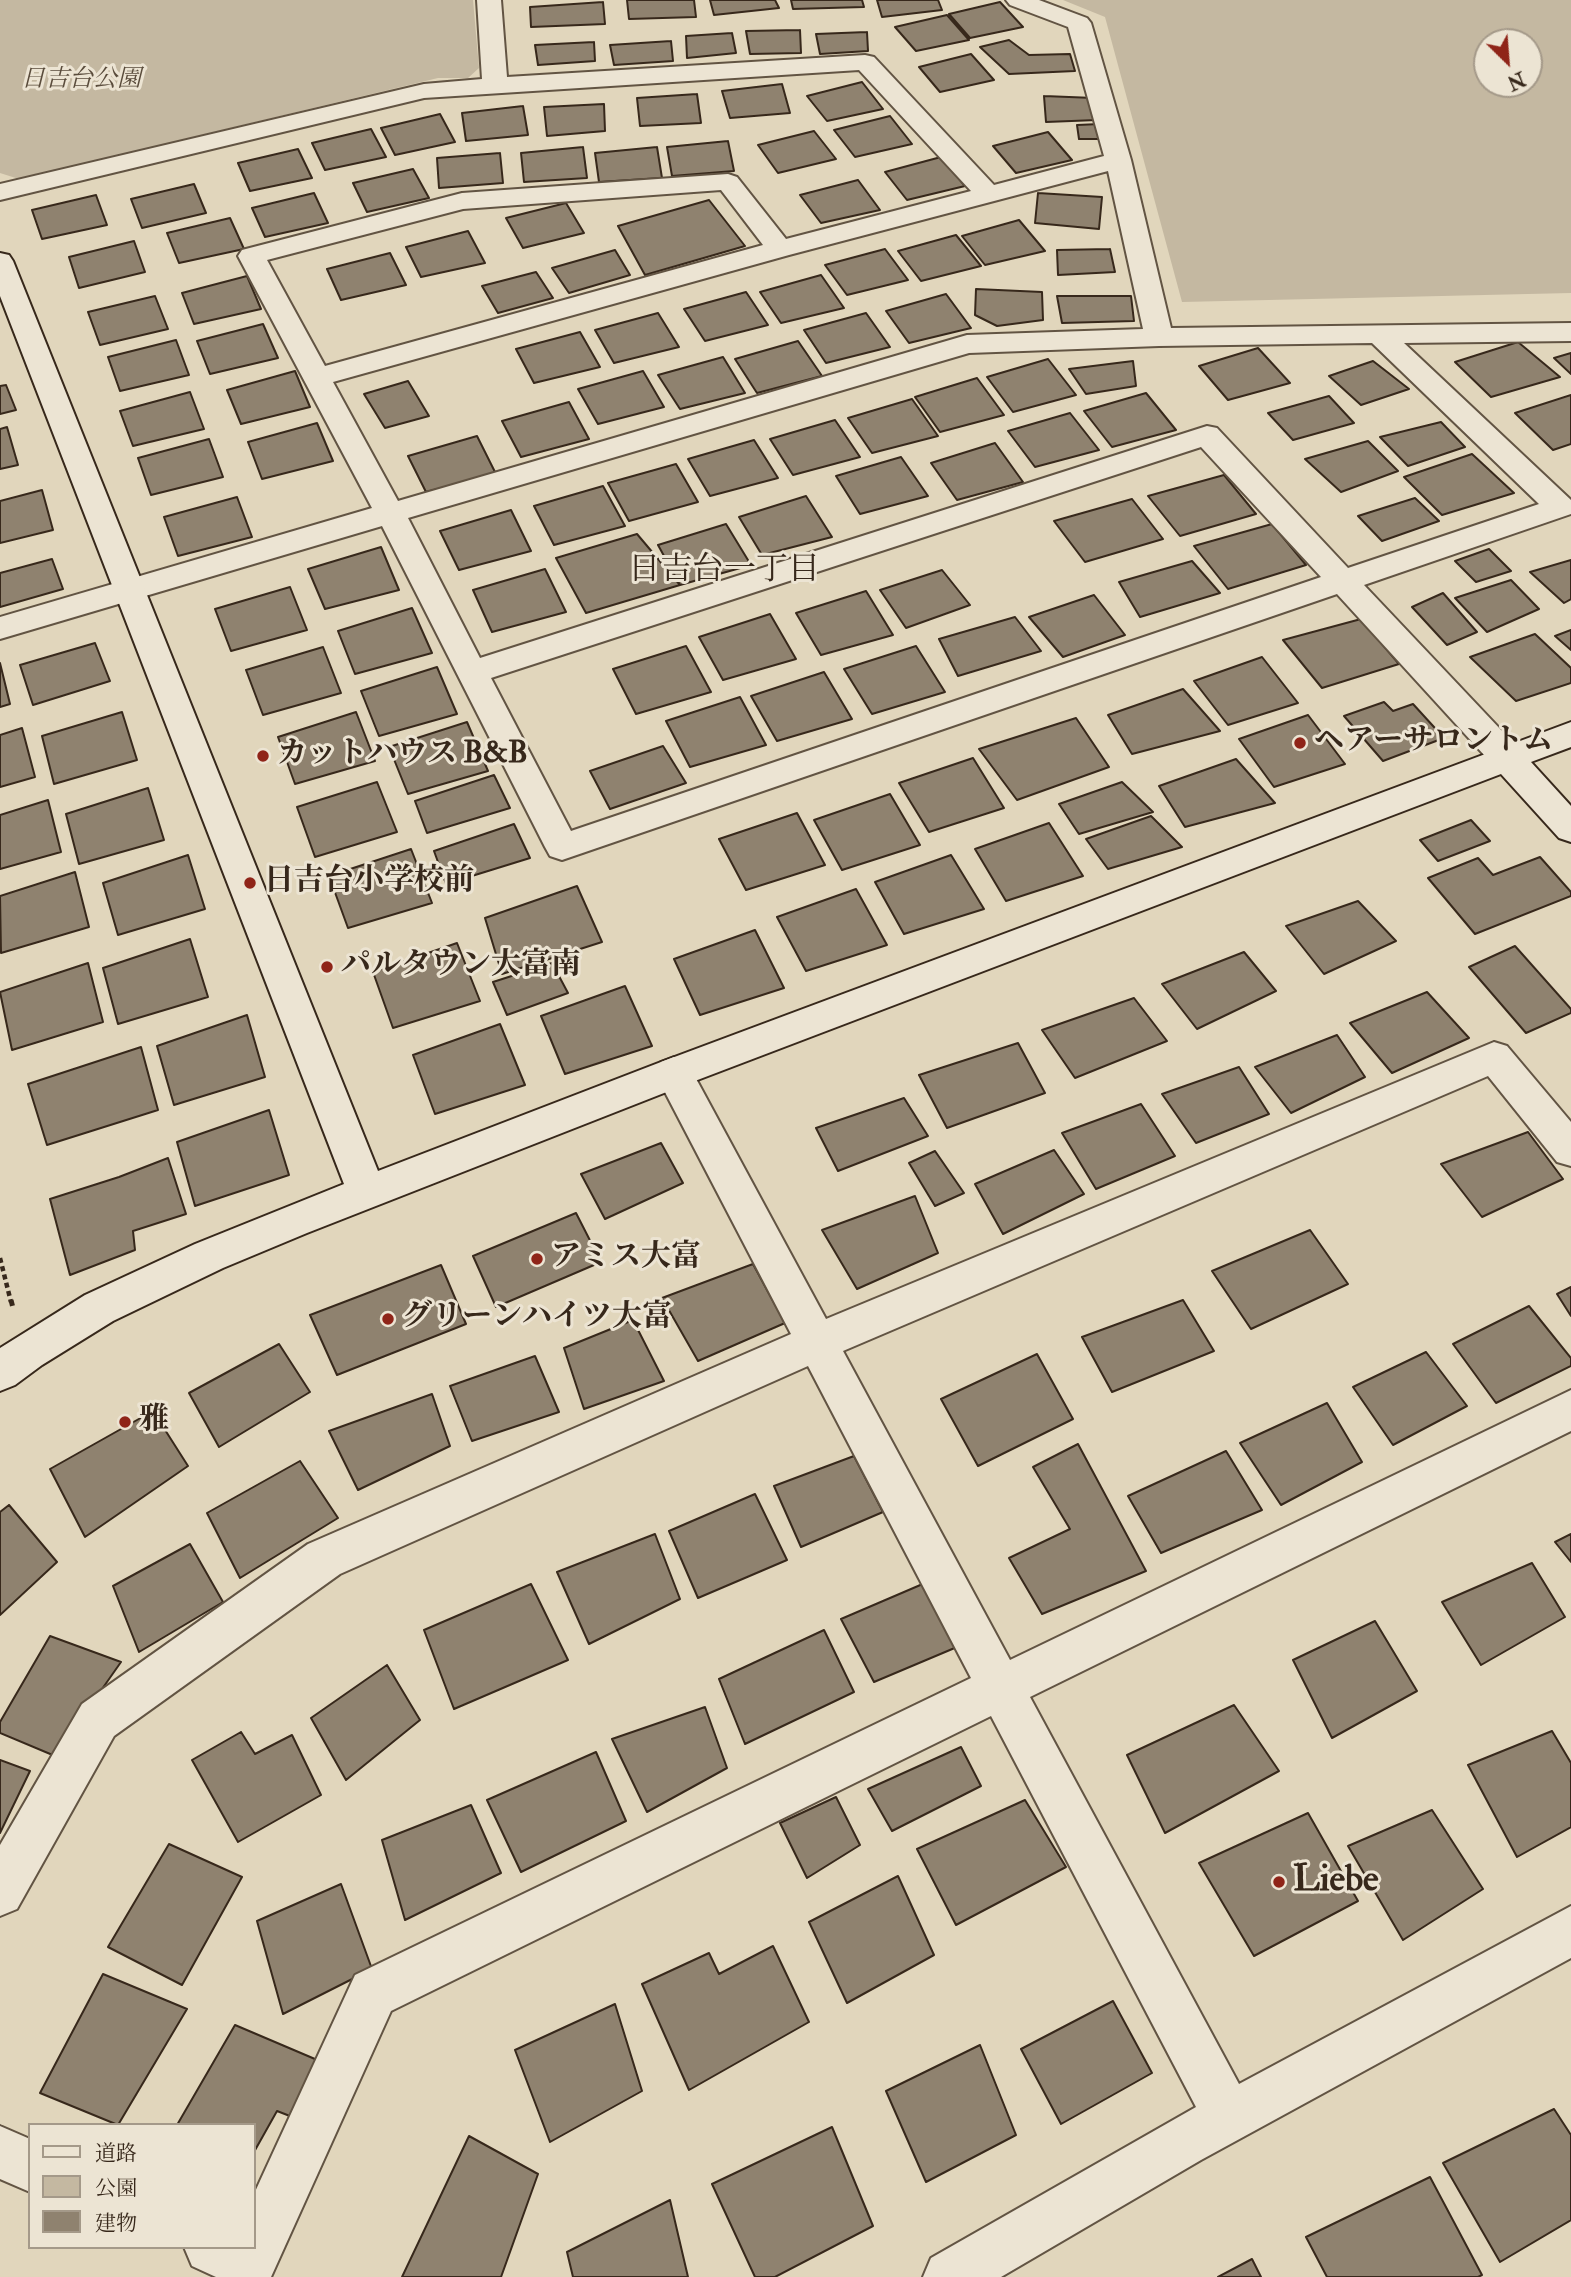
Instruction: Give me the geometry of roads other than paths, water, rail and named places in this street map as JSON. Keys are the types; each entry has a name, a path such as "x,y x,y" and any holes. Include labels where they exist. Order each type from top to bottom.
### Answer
{"street":[{"path":"489,0 495,85"},
{"path":"1018,0 1079,23 1118,160 1159,337"},
{"path":"0,192 424,90 865,62 988,193"},
{"path":"316,378 780,249 1118,160"},
{"path":"780,249 728,182 462,201 251,256 390,513 562,847 1560,507 1380,335"},
{"path":"0,261 22,312 127,589 367,1192"},
{"path":"0,628 967,344 1159,337 1571,332"},
{"path":"472,672 1207,435 1571,829"},
{"path":"0,1372 27,1352 99,1308 209,1256 674,1073 1571,734"},
{"path":"0,1892 98,1720 324,1559 816,1343 1494,1057 1571,1150"},
{"path":"674,1073 1230,2118"},
{"path":"256,2220 373,1993 1571,1410"},
{"path":"950,2277 1230,2118 1571,1931"},
{"path":"0,2152 28,2165"}],"place":[{"name":"ヘアーサロントム","path":"1300,743"},
{"name":"カットハウス B&B","path":"263,756"},
{"name":"日吉台小学校前","path":"250,883"},
{"name":"パルタウン大富南","path":"327,967"},
{"name":"アミス大富","path":"537,1259"},
{"name":"グリーンハイツ大富","path":"388,1319"},
{"name":"雅","path":"125,1422"},
{"name":"Liebe","path":"1279,1882"}],"district":[{"name":"日吉台一丁目","path":"724,572"}],"park label":[{"name":"日吉台公園","path":"81,81"}]}
